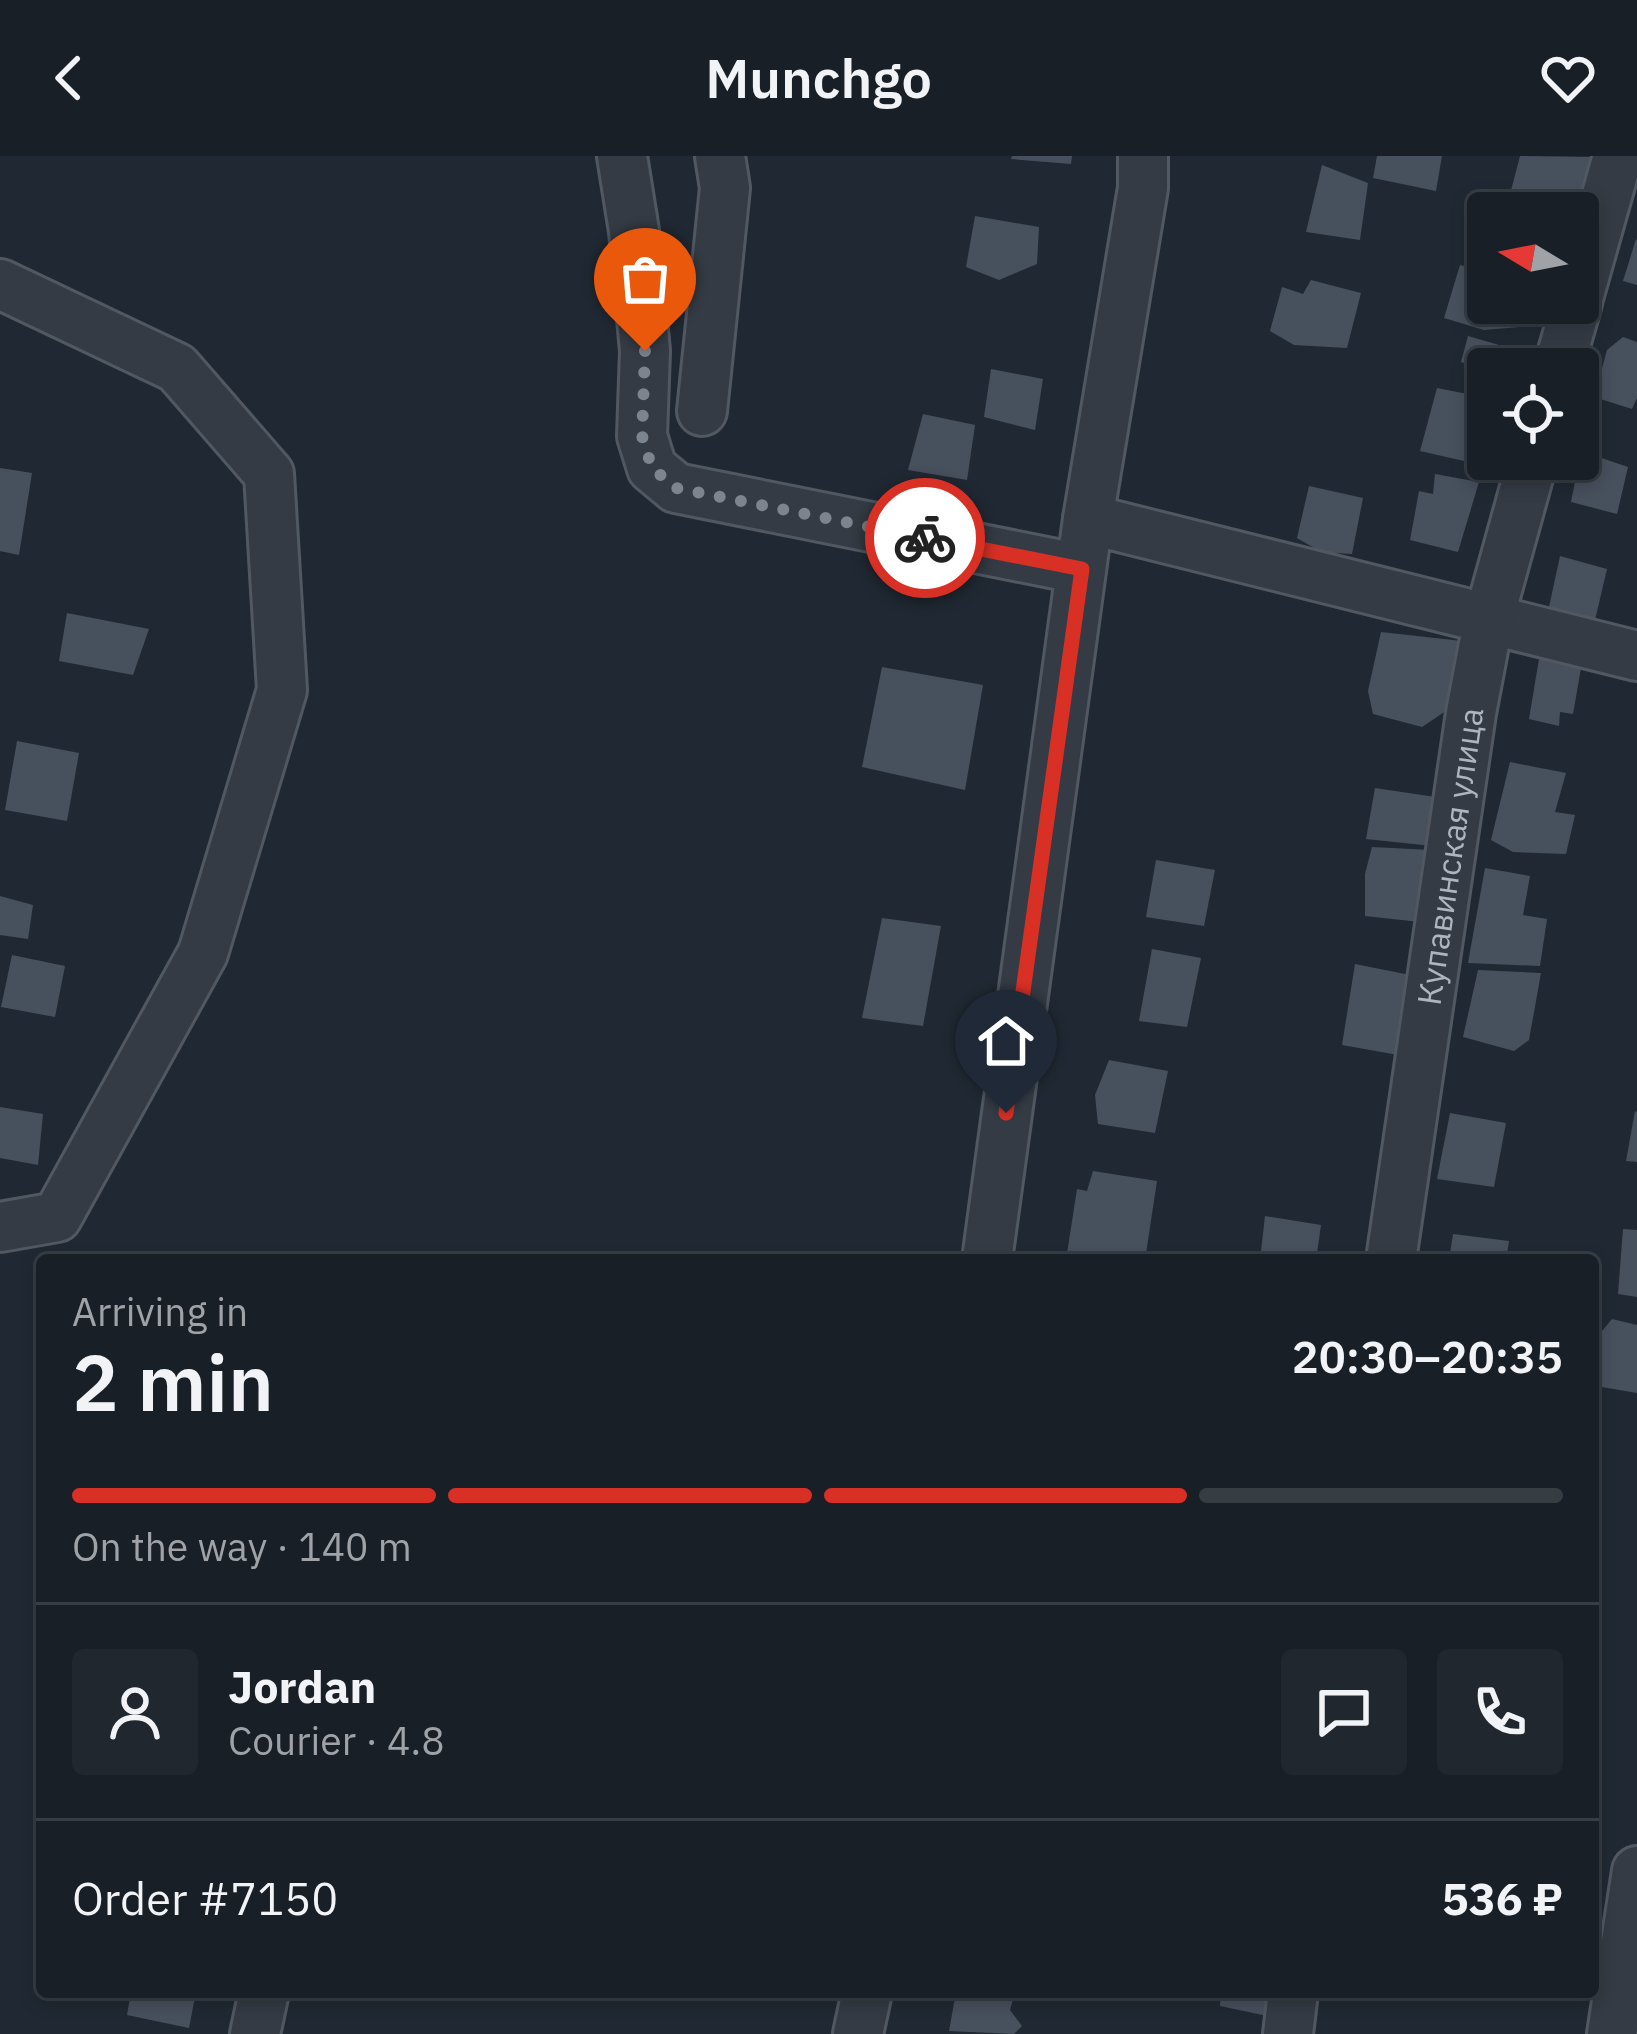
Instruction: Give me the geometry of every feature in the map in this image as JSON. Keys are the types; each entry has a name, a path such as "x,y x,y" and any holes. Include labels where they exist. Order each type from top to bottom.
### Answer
{"street":[{"path":"622,156 645,351 642,436 652,468 676,488 1082,569"},
{"path":"702,411 725,188 720,156"},
{"path":"988,1254 1088,519 1144,188 1143,156"},
{"path":"1599,223 1618,156"},
{"path":"0,284 176,368 269,474 282,690 202,953 57,1217 0,1227"},
{"name":"Купавинская улица","path":"1392,1254 1471,713 1489,618 1527,480"},
{"path":"1088,519 1637,656"},
{"path":"1612,2034 1637,1870"},
{"path":"255,2034 263,1998"},
{"path":"857,2034 866,1998"},
{"path":"1288,2034 1292,1998"}],"building":[{"path":"1012,156 1072,156 1071,164"},
{"path":"1377,156 1442,156 1436,191 1373,178"},
{"path":"1520,156 1592,157 1580,192 1511,192"},
{"path":"1322,165 1368,183 1360,240 1306,232"},
{"path":"975,216 1039,227 1037,264 999,280 966,267"},
{"path":"1637,240 1637,285 1623,281"},
{"path":"1460,265 1467,267 1467,324 1521,324 1484,330 1444,318"},
{"path":"1311,280 1361,293 1347,348 1294,345 1270,331 1282,287 1303,294"},
{"path":"1468,336 1506,347 1467,348 1467,364 1461,362"},
{"path":"1623,337 1637,342 1637,398 1632,409 1599,399 1607,350"},
{"path":"991,369 1043,379 1035,430 984,417"},
{"path":"1437,388 1467,394 1467,462 1420,451"},
{"path":"923,414 975,425 967,480 908,470"},
{"path":"1599,457 1628,467 1617,514 1571,502 1575,480 1599,480"},
{"path":"0,468 32,473 19,555 0,551"},
{"path":"1435,474 1479,482 1458,552 1410,540 1419,491 1433,494"},
{"path":"1309,486 1363,498 1352,554 1321,552 1297,538"},
{"path":"1560,556 1607,569 1595,620 1549,607"},
{"path":"67,613 149,629 133,675 59,661"},
{"path":"1381,632 1471,642 1459,702 1422,727 1373,714 1368,691"},
{"path":"1539,659 1581,668 1573,714 1560,712 1559,726 1529,719"},
{"path":"882,667 983,685 965,790 862,767"},
{"path":"17,741 79,753 67,821 5,810"},
{"path":"1510,762 1566,773 1555,812 1575,815 1566,854 1513,852 1491,840"},
{"path":"1375,788 1442,798 1432,846 1366,839"},
{"path":"1372,847 1430,850 1420,922 1365,916 1365,874"},
{"path":"1156,860 1215,870 1204,926 1146,917"},
{"path":"1485,868 1530,876 1523,915 1547,919 1540,966 1468,963"},
{"path":"0,896 33,905 28,939 0,935"},
{"path":"882,918 941,926 923,1026 862,1018"},
{"path":"1152,949 1201,958 1187,1027 1139,1021"},
{"path":"12,955 65,966 55,1017 1,1007"},
{"path":"1355,964 1415,976 1398,1055 1342,1045"},
{"path":"1478,970 1541,973 1529,1040 1514,1051 1463,1037"},
{"path":"1109,1060 1168,1071 1155,1133 1098,1124 1095,1095"},
{"path":"0,1107 43,1114 38,1165 0,1158"},
{"path":"1637,1112 1637,1162 1626,1161"},
{"path":"1450,1113 1506,1123 1494,1187 1437,1179"},
{"path":"1093,1171 1157,1181 1146,1254 1067,1254 1077,1189 1087,1191"},
{"path":"1265,1216 1321,1225 1317,1254 1261,1254"},
{"path":"1623,1229 1637,1230 1637,1297 1618,1294"},
{"path":"1453,1234 1509,1241 1507,1254 1450,1254"},
{"path":"1612,1319 1637,1325 1637,1393 1599,1387 1602,1331"},
{"path":"130,1998 195,1998 189,2028 127,2015"},
{"path":"955,1998 1013,1998 1010,2010 1022,2026 1014,2034 949,2031"},
{"path":"1221,1998 1274,1998 1272,2017 1220,2006"}],"way so far":[{"path":"645,351 642,436 652,468 676,488 925,538"}],"route":[{"path":"925,538 1082,569 1006,1113"}]}
